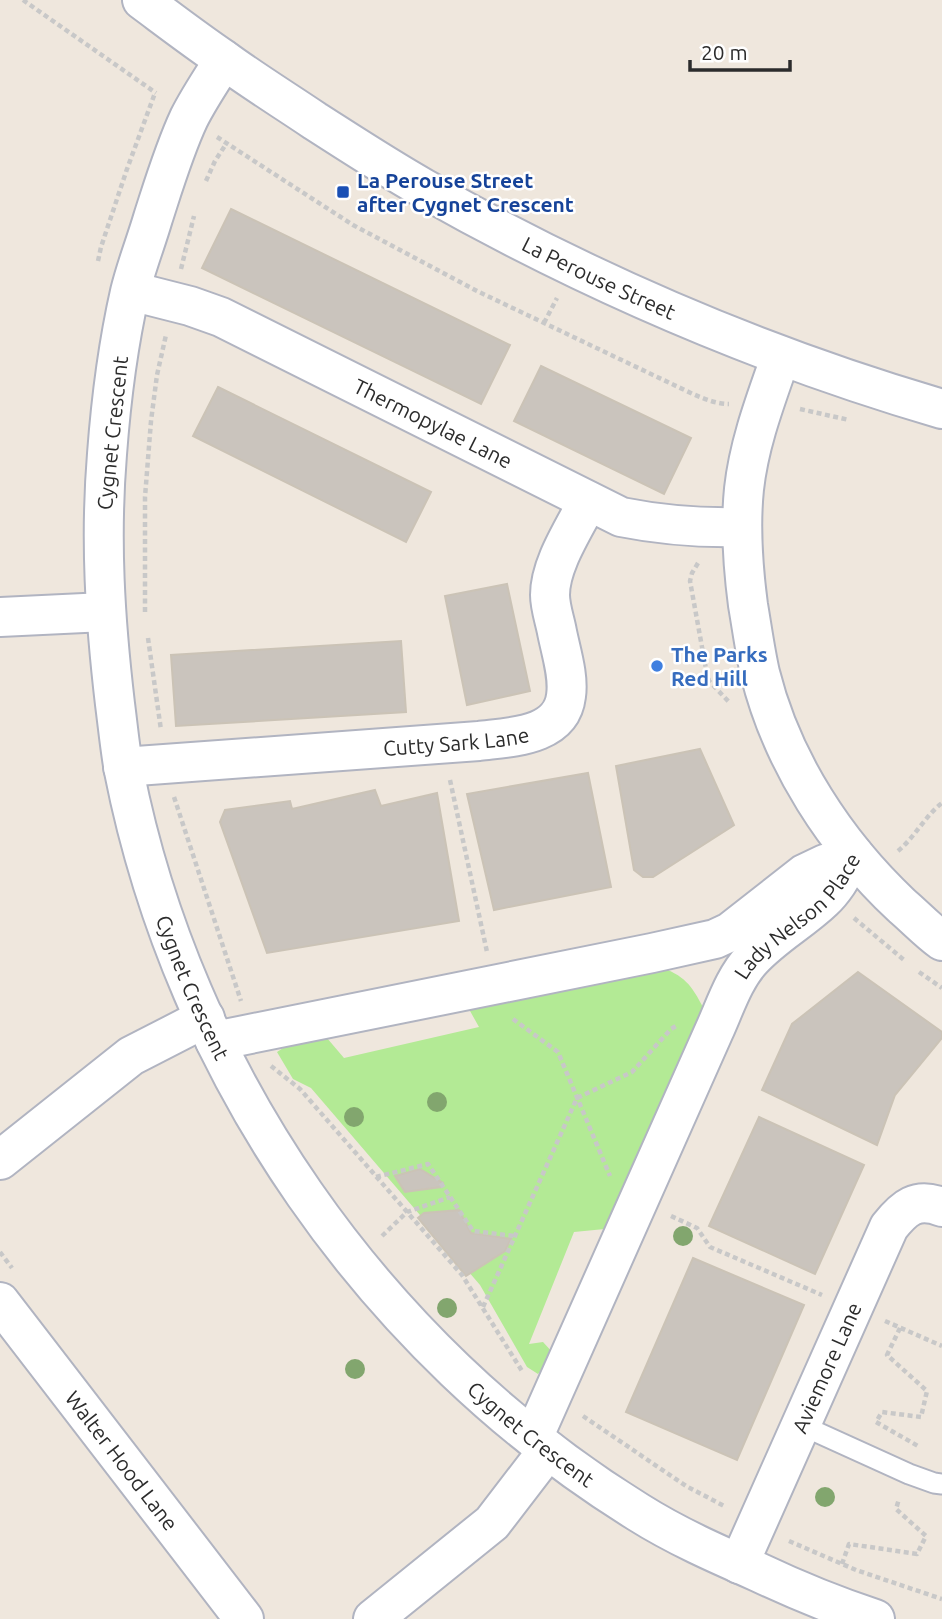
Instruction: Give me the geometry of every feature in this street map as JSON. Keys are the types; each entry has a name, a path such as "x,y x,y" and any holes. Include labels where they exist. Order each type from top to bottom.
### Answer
{"street":[{"name":"La Perouse Street","path":"149,2 224,60 361,151 433,194 548,254 624,291 781,356 942,409"},
{"name":"Cygnet Crescent","path":"224,60 190,117 168,171 131,291 116,371 105,485 105,612 123,767 149,872 185,973 244,1098 277,1153 313,1207 355,1262 437,1353 484,1397 541,1444 640,1513 689,1541 739,1564 875,1619"},
{"name":"Thermopylae Lane","path":"131,291 221,317 621,517 710,528 742,527"},
{"path":"781,356 786,409 751,447 742,527 746,590 761,675 788,750 807,786 854,855 885,889 942,941"},
{"name":"Cutty Sark Lane","path":"123,767 479,741 510,737 546,727 562,711 566,697 566,681 550,596 553,572 588,501"},
{"path":"0,617 105,612"},
{"name":"Lady Nelson Place","path":"210,1029 491,968 715,939 730,932 804,874 854,855"},
{"name":"Lady Nelson Place","path":"541,1444 654,1205 710,1039 741,973 752,959 825,899 854,855"},
{"path":"0,1160 131,1056 210,1029"},
{"name":"Aviemore Lane","path":"739,1564 889,1227 900,1212 911,1206 923,1203 942,1207"},
{"name":"Walter Hood Lane","path":"0,1302 244,1619"},
{"path":"373,1619 492,1523 541,1444"}],"lane":[{"path":"801,1425 909,1474 942,1484"}],"path":[{"path":"23,0 226,144 353,225 477,291 700,397 724,404 786,409 852,421"},
{"path":"96,274 101,247 155,93"},
{"path":"450,780 498,1008 558,1052 613,1185 697,1228 710,1247 942,1346"},
{"path":"896,852 942,803"},
{"path":"474,953 491,968"},
{"path":"240,999 253,996"},
{"path":"482,1307 577,1098 632,1072 675,1027 683,1027 710,1039"},
{"path":"376,1177 428,1164 473,1231 514,1236"},
{"path":"355,1262 407,1212 450,1197"}],"green space":[{"path":"658,966 675,973 686,982 704,1009 615,1228 574,1232 529,1344 543,1342 554,1354 538,1374 527,1367 480,1285 311,1088 293,1079 277,1052 321,1031 344,1058 479,1027 465,1002"}],"building":[{"path":"231,209 510,345 481,404 202,268"},
{"path":"541,366 691,438 664,494 514,421"},
{"path":"218,387 431,492 406,542 193,436"},
{"path":"507,584 530,691 467,705 445,596"},
{"path":"401,641 406,712 176,726 171,655"},
{"path":"700,749 734,825 653,877 643,877 634,870 616,766"},
{"path":"588,773 611,887 494,910 467,794"},
{"path":"375,790 381,806 437,793 459,921 267,953 220,822 225,810 290,801 292,809"},
{"path":"858,972 942,1032 942,1038 895,1095 877,1145 762,1090 792,1024"},
{"path":"759,1117 864,1165 815,1274 709,1226"},
{"path":"420,1169 443,1183 441,1187 405,1192 395,1176"},
{"path":"459,1210 471,1233 511,1239 505,1251 466,1276 418,1218 424,1213"},
{"path":"693,1258 804,1305 737,1460 626,1412"}],"place":[{"name":"La Perouse Street after Cygnet Crescent","path":"343,192"},
{"name":"The Parks Red Hill","path":"657,666"}]}
